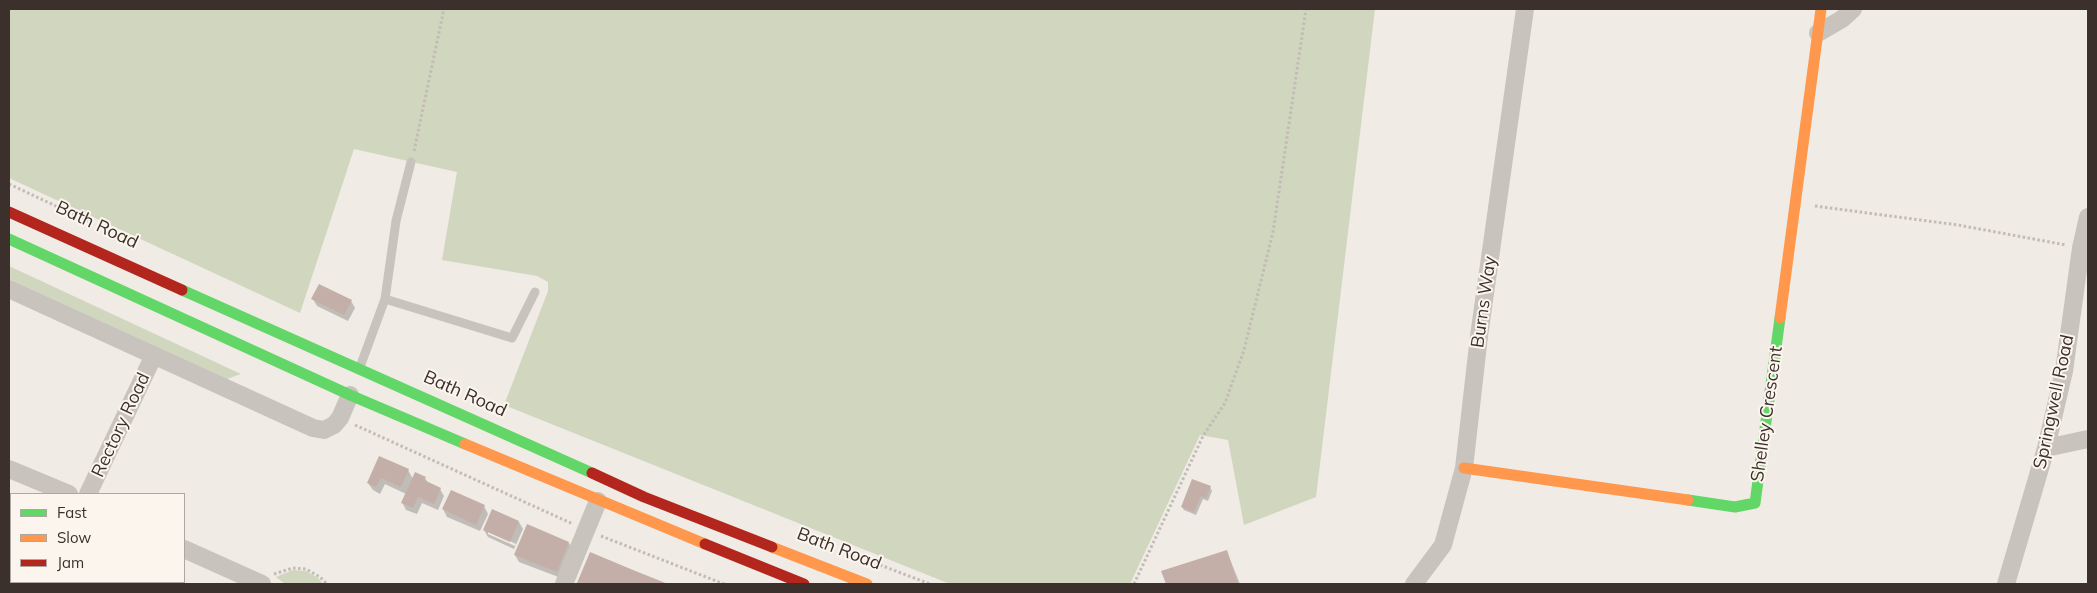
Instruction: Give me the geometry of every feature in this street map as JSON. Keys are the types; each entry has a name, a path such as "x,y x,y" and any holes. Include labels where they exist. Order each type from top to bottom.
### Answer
{"main road":[{"name":"Shelley Crescent","path":"1464,468 1735,507 1755,503 1821,9"},
{"name":"Bath Road","path":"9,212 242,318 360,368 644,496 867,584"},
{"path":"9,239 350,395 598,500 804,584"}],"street":[{"name":"Burns Way","path":"1414,584 1443,546 1464,468 1475,366 1524,9"},
{"path":"1818,33 1842,19 1853,9"},
{"name":"Springwell Road","path":"2006,584 2046,448 2064,371 2082,248 2088,223"},
{"path":"9,289 313,428 324,430 334,425 340,418 350,395"},
{"name":"Rectory Road","path":"88,493 154,355"},
{"path":"2046,448 2088,439"},
{"path":"9,469 66,493"},
{"path":"564,584 598,500"},
{"path":"185,549 266,582"}],"lane":[{"path":"360,368 385,299 396,221 412,162"},
{"path":"385,299 512,338 534,292"}],"path":[{"path":"412,162 444,9"},
{"path":"1134,584 1204,436 1225,403 1244,350 1273,232 1306,9"},
{"name":"Bath Road","path":"9,184 99,226"},
{"path":"1795,204 1958,225 2082,248"},
{"path":"340,418 586,530 724,584"},
{"name":"Bath Road","path":"875,563 930,584"},
{"path":"266,582 275,573 293,568 306,568 320,577 326,584"}],"green space":[{"path":"9,9 1375,9 1316,497 1244,525 1228,440 1200,435 1130,584 950,584 504,405 548,291 548,282 537,276 442,260 457,172 354,149 300,313 9,178"},
{"path":"9,266 241,374 227,379 9,279"},
{"path":"293,570 306,571 318,578 323,584 285,584 276,577"}],"building":[{"path":"319,284 352,300 344,315 311,299"},
{"path":"379,456 409,469 401,487 381,478 376,487 367,483"},
{"path":"415,472 426,477 424,480 441,488 434,504 418,497 413,508 401,503"},
{"path":"1192,479 1211,486 1206,498 1201,496 1194,512 1181,507"},
{"path":"451,490 485,505 476,525 442,509"},
{"path":"492,509 519,521 510,542 483,530"},
{"path":"527,524 569,542 557,572 514,555"},
{"path":"1227,550 1238,584 1166,584 1161,571"},
{"path":"590,552 668,584 577,583"}],"traffic: fast":[{"path":"9,239 350,395 465,444"},
{"path":"182,290 592,473"},
{"path":"1688,500 1735,507 1755,503 1780,318"}],"traffic: slow":[{"path":"1780,318 1821,9"},
{"path":"465,444 705,544"},
{"path":"1464,468 1688,500"},
{"path":"772,547 867,584"}],"traffic: jam":[{"path":"9,212 182,290"},
{"path":"592,473 644,497 772,547"},
{"path":"705,544 804,584"}]}
